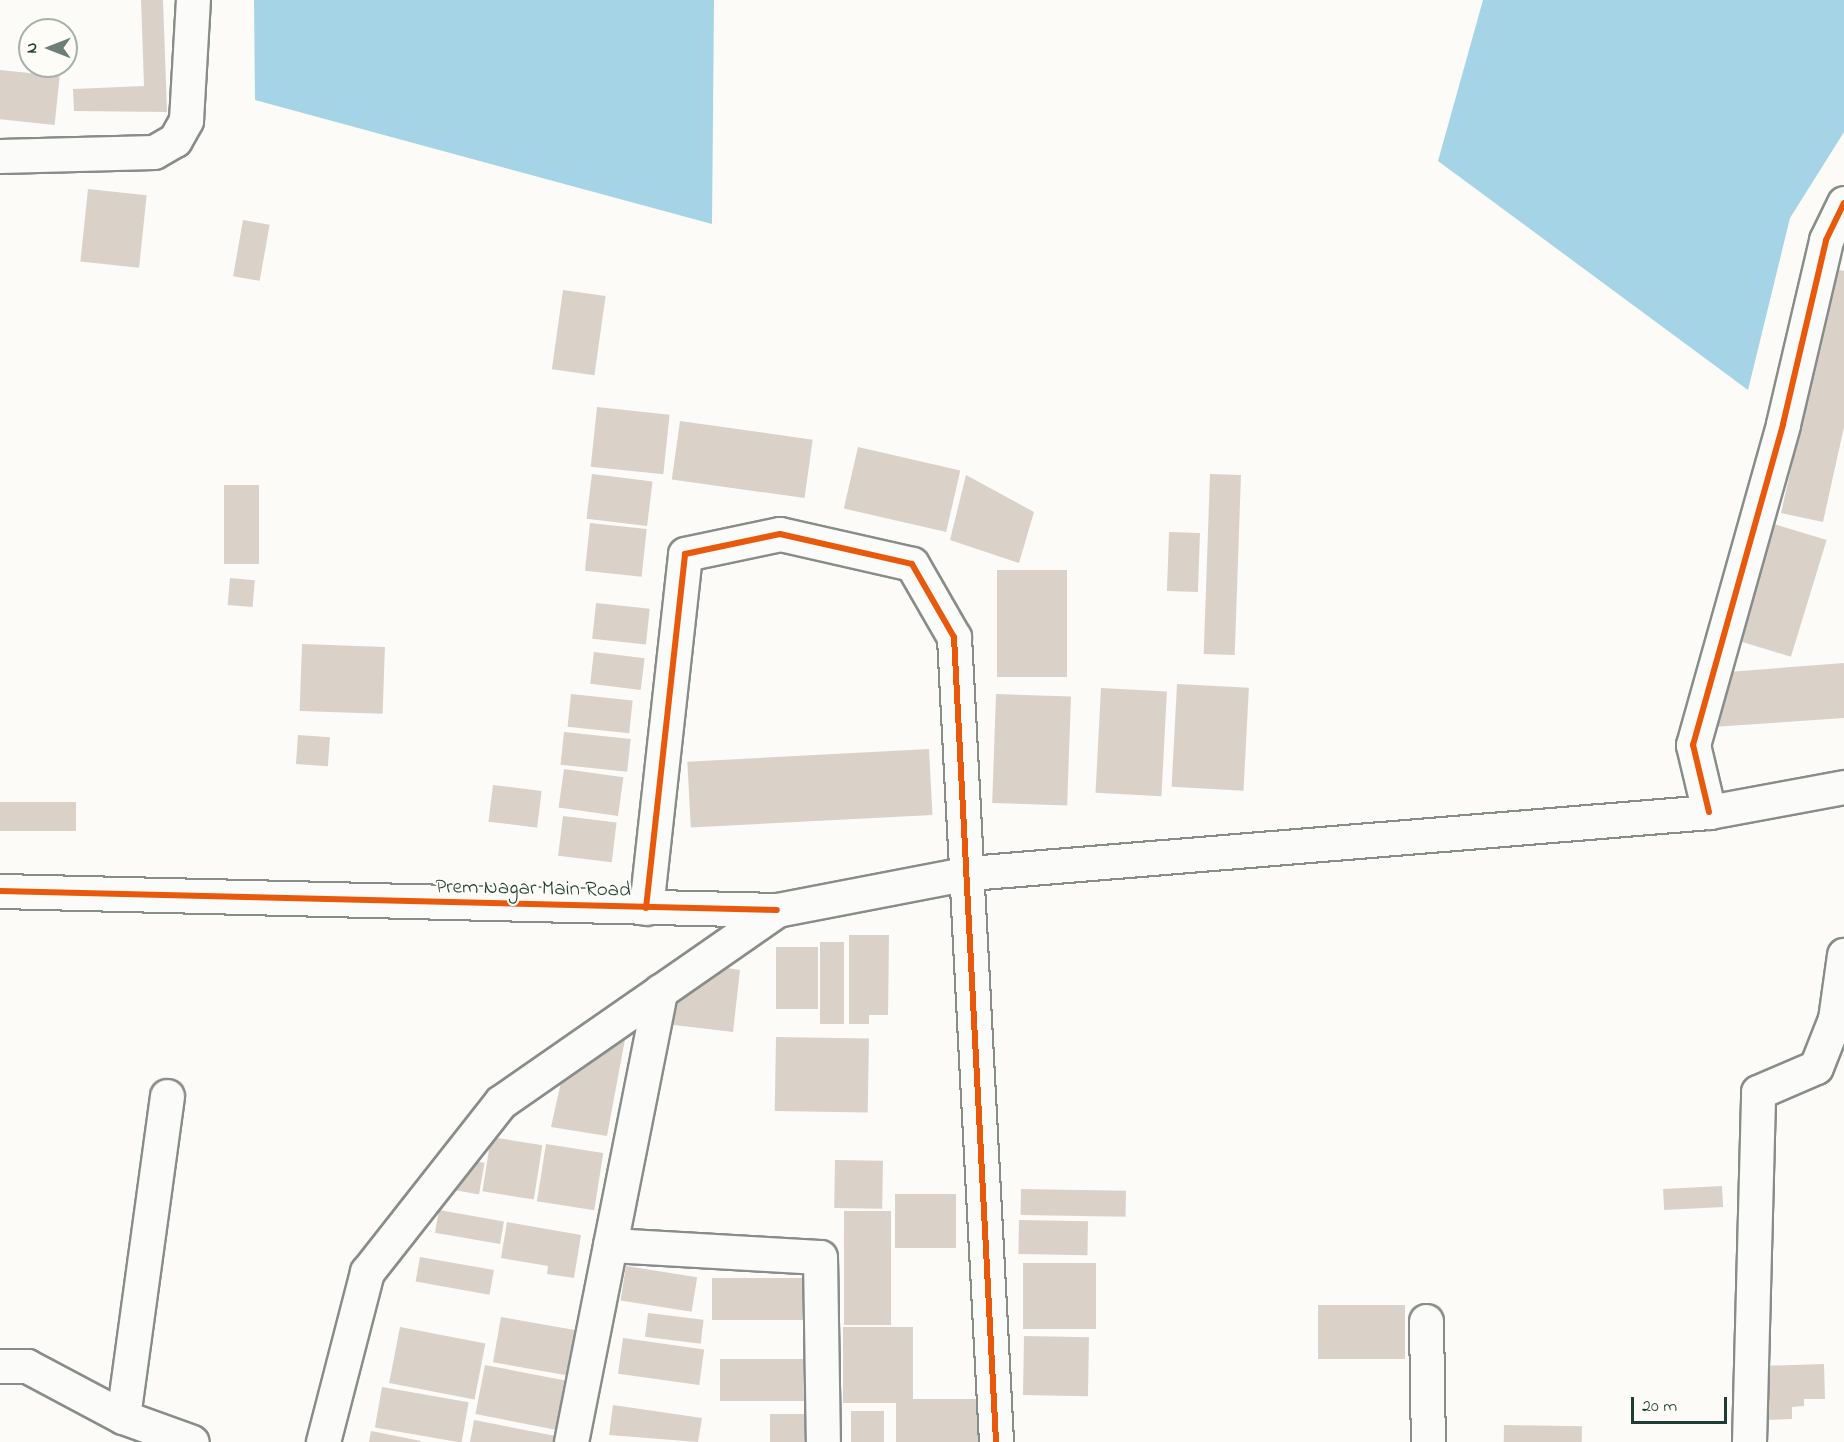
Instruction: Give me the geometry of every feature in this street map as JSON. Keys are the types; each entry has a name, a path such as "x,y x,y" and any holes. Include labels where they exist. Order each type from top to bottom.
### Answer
{"street":[{"path":"1,164 154,152 175,140 186,120 194,0"},
{"path":"1708,812 1693,745 1783,424 1827,240 1844,203"},
{"path":"646,908 685,554 780,534 912,564 954,637 970,873 996,1442"},
{"path":"323,1442 368,1272 501,1101 777,910 970,873 1708,812 1844,787"},
{"name":"Prem Nagar Main Road","path":"0,891 777,910"},
{"path":"1749,1442 1758,1092 1816,1067 1836,1019 1844,955"},
{"path":"571,1442 660,991"},
{"path":"123,1417 167,1096"},
{"path":"610,1245 820,1257 823,1442"},
{"path":"1426,1321 1428,1442"},
{"path":"0,1366 27,1366 123,1417 192,1442"}],"water":[{"path":"254,0 714,0 712,224 255,100"},
{"path":"1483,0 1844,0 1844,132 1790,218 1748,390 1438,161"}],"building":[{"path":"141,0 163,0 167,112 74,111 73,89 144,86"},
{"path":"0,70 18,72 18,78 59,78 55,125 0,119"},
{"path":"88,189 147,195 139,268 80,262"},
{"path":"243,220 270,225 260,281 233,276"},
{"path":"1835,269 1844,271 1844,427 1823,522 1781,513"},
{"path":"563,290 606,296 594,375 552,369"},
{"path":"597,407 670,415 663,474 591,467"},
{"path":"680,421 813,440 804,498 672,479"},
{"path":"858,447 960,471 946,532 844,508"},
{"path":"592,474 653,481 647,526 587,519"},
{"path":"1210,474 1241,475 1235,655 1204,654"},
{"path":"966,475 1034,512 1019,563 950,540"},
{"path":"224,485 259,485 259,564 224,564"},
{"path":"590,523 647,529 642,577 585,571"},
{"path":"1774,524 1827,540 1791,657 1738,641"},
{"path":"1169,532 1200,533 1198,592 1167,591"},
{"path":"997,570 1067,570 1067,677 997,677"},
{"path":"230,578 255,580 253,607 228,605"},
{"path":"596,603 650,609 646,644 592,639"},
{"path":"302,644 385,647 383,714 300,711"},
{"path":"594,652 645,658 641,690 590,684"},
{"path":"1844,663 1844,718 1713,727 1728,672"},
{"path":"1177,684 1249,688 1244,791 1172,787"},
{"path":"1101,688 1167,691 1161,796 1096,793"},
{"path":"571,694 633,700 629,733 568,727"},
{"path":"996,694 1071,697 1067,806 992,803"},
{"path":"564,732 631,739 627,772 561,765"},
{"path":"298,735 330,737 328,766 296,764"},
{"path":"929,749 932,815 691,828 687,762"},
{"path":"564,769 623,777 618,816 559,808"},
{"path":"493,785 542,791 537,828 488,822"},
{"path":"0,802 76,802 76,831 0,831"},
{"path":"563,816 617,823 612,862 558,856"},
{"path":"849,935 889,935 888,1015 869,1015 869,1024 849,1024"},
{"path":"820,942 844,942 844,1024 820,1024"},
{"path":"776,947 818,947 818,1009 776,1009"},
{"path":"714,966 740,970 733,1032 666,1024 668,1003"},
{"path":"628,1023 607,1136 551,1127 565,1064"},
{"path":"776,1037 869,1039 868,1113 775,1111"},
{"path":"491,1137 542,1145 534,1199 482,1191"},
{"path":"546,1144 603,1153 594,1210 537,1201"},
{"path":"457,1158 485,1163 479,1194 451,1190"},
{"path":"835,1160 883,1161 882,1209 834,1208"},
{"path":"1722,1186 1723,1207 1664,1210 1663,1189"},
{"path":"1021,1189 1126,1191 1126,1217 1021,1215"},
{"path":"895,1194 956,1194 956,1248 895,1248"},
{"path":"439,1210 504,1221 500,1244 435,1233"},
{"path":"844,1211 891,1211 891,1325 844,1325"},
{"path":"1019,1220 1088,1221 1087,1255 1018,1254"},
{"path":"507,1222 581,1235 574,1278 547,1274 548,1266 501,1258"},
{"path":"420,1257 494,1270 490,1295 416,1282"},
{"path":"1023,1263 1096,1263 1096,1329 1023,1329"},
{"path":"626,1266 697,1277 692,1312 621,1301"},
{"path":"712,1278 811,1278 811,1320 712,1320"},
{"path":"1318,1305 1405,1305 1405,1359 1318,1359"},
{"path":"648,1313 704,1320 701,1344 645,1337"},
{"path":"501,1317 582,1331 574,1377 493,1362"},
{"path":"400,1327 485,1344 475,1400 389,1383"},
{"path":"843,1327 913,1327 913,1403 843,1403"},
{"path":"1024,1336 1089,1337 1088,1396 1023,1395"},
{"path":"623,1338 704,1349 699,1385 618,1374"},
{"path":"720,1359 807,1359 807,1401 720,1401"},
{"path":"1824,1364 1825,1399 1804,1399 1804,1406 1792,1407 1792,1419 1760,1420 1758,1366"},
{"path":"485,1365 574,1382 565,1431 475,1414"},
{"path":"382,1387 469,1402 462,1442 375,1427"},
{"path":"896,1399 985,1399 985,1442 896,1442"},
{"path":"613,1405 702,1418 698,1442 609,1435"},
{"path":"851,1411 884,1411 884,1442 851,1442"},
{"path":"770,1414 808,1414 808,1442 770,1442"},
{"path":"474,1420 561,1437 560,1442 470,1442"},
{"path":"1504,1425 1582,1426 1582,1442 1504,1442"},
{"path":"371,1431 421,1441 369,1442"}],"cycle path":[{"path":"1709,812 1693,745 1783,424 1826,240 1844,203"},
{"path":"646,908 685,554 780,534 912,564 954,637 996,1442"},
{"path":"0,891 777,910"}]}
